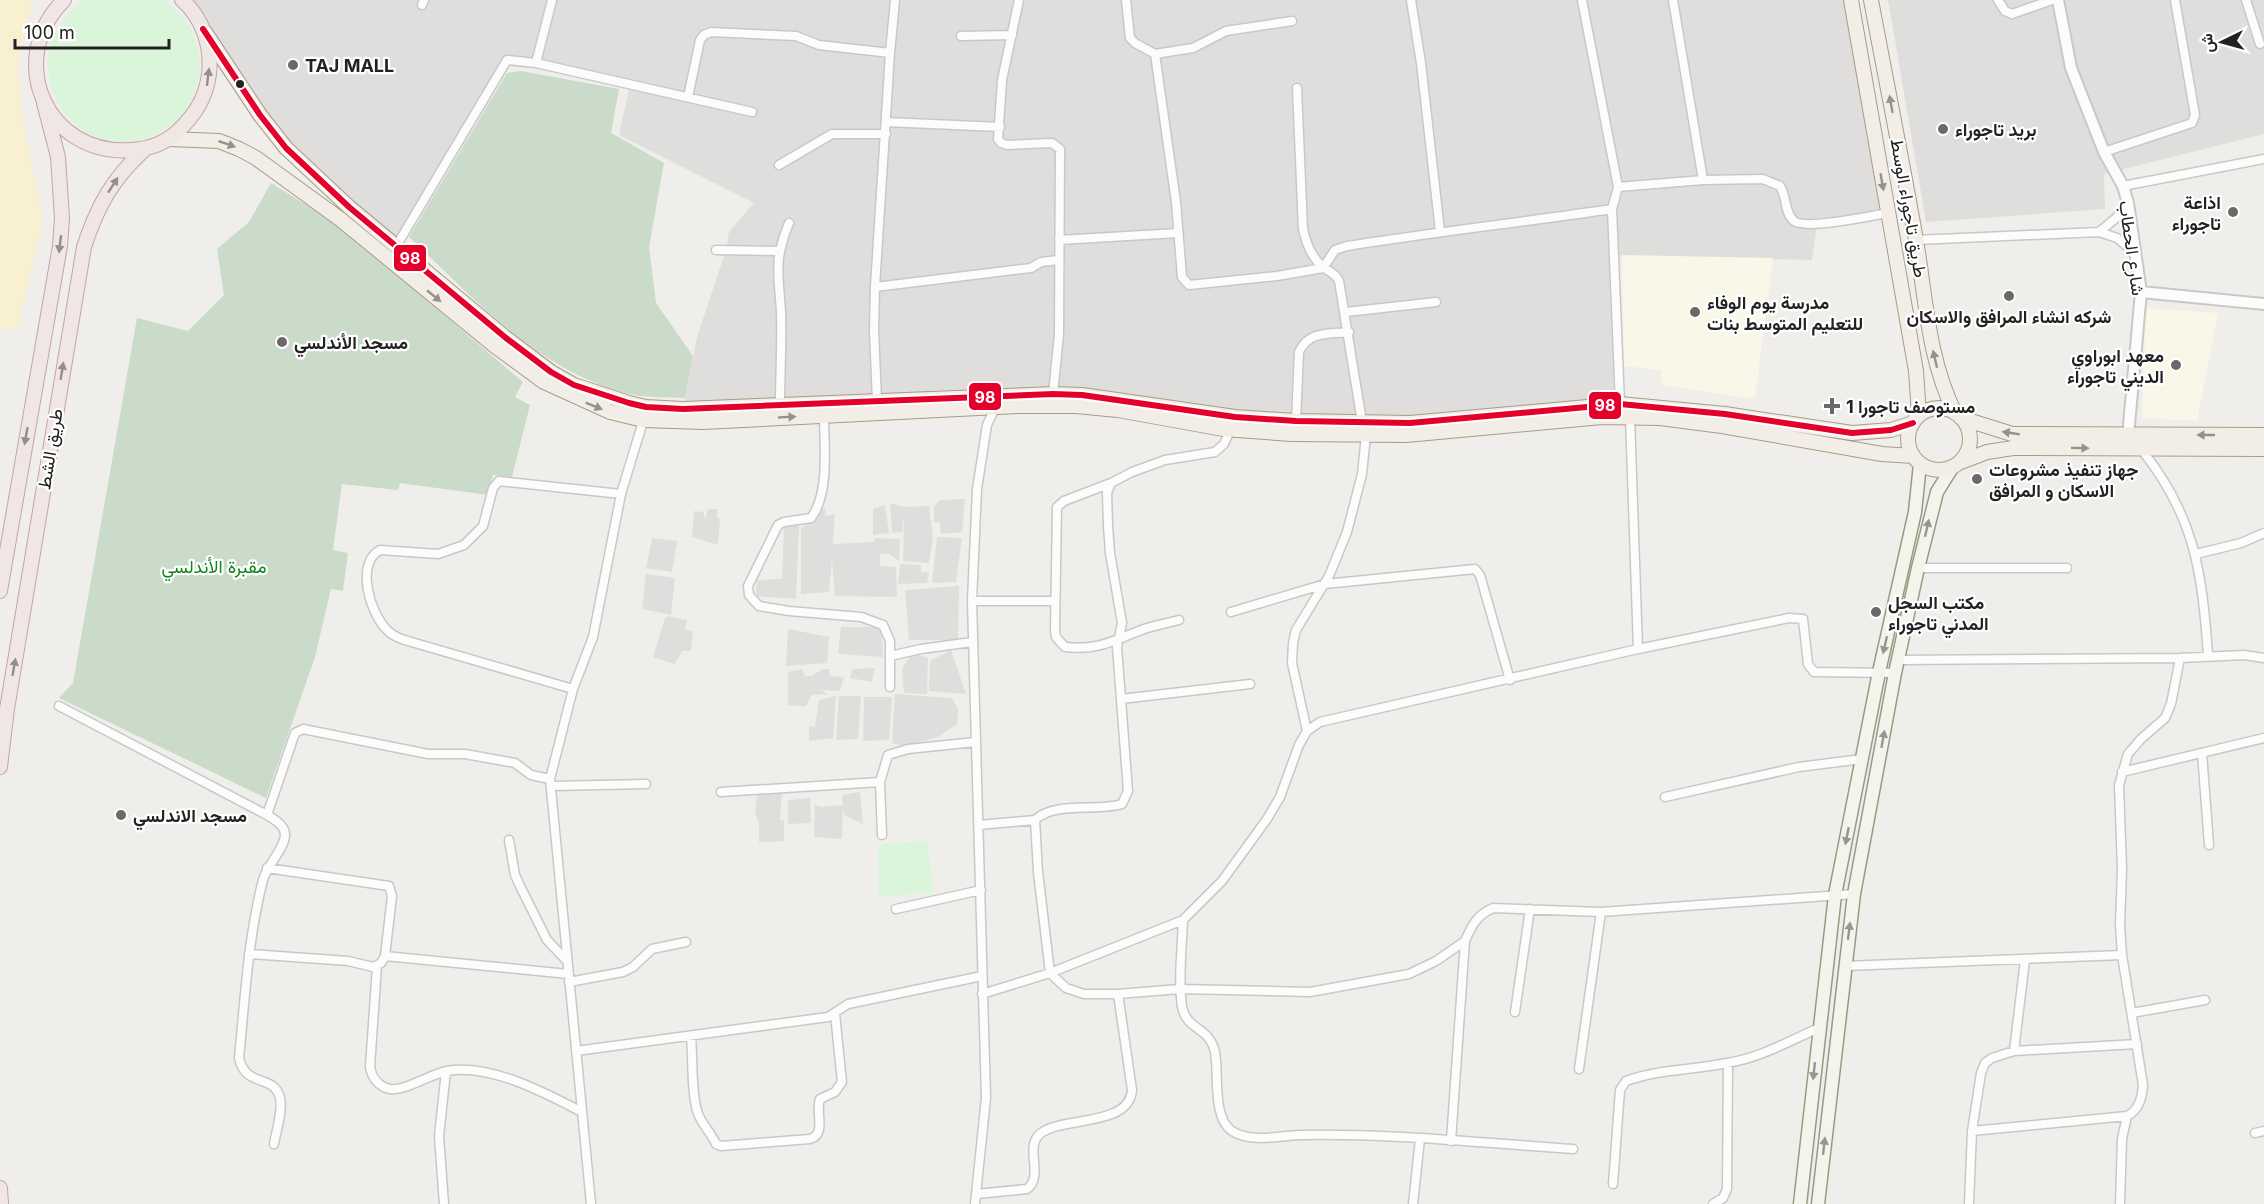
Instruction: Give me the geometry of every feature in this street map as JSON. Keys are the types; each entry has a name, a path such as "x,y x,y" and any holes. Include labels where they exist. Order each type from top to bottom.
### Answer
{"highway":[{"path":"40,35 48,0"},
{"path":"40,35 53,12 64,0"},
{"path":"44,103 62,127 86,144 114,152 144,150 169,139 192,118 207,91 211,60 203,29 186,2"},
{"name":"طريق الشط","path":"0,591 60,246 62,218 58,158 37,81 36,58 40,35"},
{"name":"طريق الشط","path":"0,767 7,709 84,247 94,217 109,190 123,169 144,150"},
{"path":"0,1188 2,1204"}],"main road":[{"path":"1800,1204 1835,895 1879,672 1915,512 1917,460 1908,440 1916,419 1916,371 1851,0"},
{"name":"طريق تاجوراء الوسط","path":"1871,0 1916,240 1937,370 1958,415"},
{"path":"203,29 260,115 286,148 341,200 397,245 544,382 568,395 610,412 645,413 703,422 824,415 1076,406 1233,423 1296,421 1406,435 1602,417 1660,418 1785,430 1852,433 1891,430 1916,419 1928,410 1937,408 2012,434 2264,435"},
{"path":"169,139 219,141 239,148 256,158 340,219 500,342"},
{"path":"645,413 683,409 1053,394 1082,395 1291,434 1620,404 1714,413 1882,454 1917,460 1930,469 1941,470 1987,452 2013,447 2264,449"},
{"path":"1818,1204 1854,894 1895,674 1937,492 1970,444 1967,426 1958,415"}],"street":[{"path":"536,63 552,0"},
{"path":"877,401 875,286 895,0"},
{"path":"1019,0 1002,80 998,139 1007,145 1052,143 1060,149 1059,334 1053,394"},
{"path":"1126,0 1130,38 1155,54 1194,48 1226,32 1292,21"},
{"path":"1411,0 1421,63 1440,231"},
{"path":"1582,0 1618,187 1612,209 1620,404"},
{"path":"1673,0 1703,180"},
{"path":"1998,0 2005,11 2012,14 2052,0"},
{"name":"شارع الحطاب","path":"2058,0 2071,68 2104,152 2123,186 2128,203 2141,292 2128,436"},
{"path":"2104,152 2192,123 2195,115 2175,0"},
{"path":"2246,0 2260,44"},
{"path":"688,98 700,40 711,32 796,36 819,45 890,53"},
{"path":"961,36 1012,35"},
{"path":"1155,54 1176,202 1182,277 1189,285 1277,276 1323,268 1333,272 1339,281 1346,312 1364,428 1362,474 1347,532 1325,584 1296,630 1293,643 1292,663 1307,731"},
{"path":"397,245 504,62 509,59 536,63 752,112"},
{"path":"1297,88 1303,230 1310,250 1323,268"},
{"path":"886,122 1000,127"},
{"path":"779,165 832,134 886,134"},
{"path":"2123,186 2264,159"},
{"path":"1618,187 1703,180 1770,180 1783,190 1789,215 1800,224 1816,224 1887,213"},
{"path":"2099,232 2109,225 2128,203"},
{"path":"1323,268 1331,254 1338,248 1440,231 1518,223 1612,209"},
{"path":"780,406 781,314 777,272 779,251 789,223"},
{"path":"1916,240 2099,232 2117,238 2135,253"},
{"path":"1059,240 1178,233"},
{"path":"716,250 779,251"},
{"path":"875,286 1032,268 1041,262 1059,260"},
{"path":"2141,292 2264,304"},
{"path":"1346,312 1436,302"},
{"path":"1296,421 1299,352 1304,342 1312,336 1349,332"},
{"path":"975,1204 986,1098 972,601 977,489 983,443 987,425 1003,395"},
{"path":"591,1204 551,782 573,689 593,637 621,494 645,413"},
{"path":"824,415 823,479 820,501 810,518 778,525 748,586 749,595 759,606 861,617 883,625 888,633 890,687"},
{"path":"1630,417 1638,650"},
{"path":"1179,620 1147,628 1107,645 1065,647 1056,637 1054,601 1057,507 1064,501 1165,460 1215,452 1224,444 1233,423"},
{"path":"2140,449 2168,485 2180,508 2196,554 2204,600 2208,655"},
{"path":"573,689 401,639 394,635 383,625 374,608 369,591 367,567 369,560 380,550 438,554 464,545 483,525 495,485 499,481 621,494"},
{"path":"1111,483 1107,493 1107,526 1122,623 1118,641 1128,791 1122,804 1113,807 1066,809 1040,814 1035,820 1038,872 1050,973 1061,984 1078,992 1118,994 1180,989 1310,992 1409,974 1436,961 1465,941"},
{"path":"2196,554 2241,543 2264,533"},
{"path":"1918,568 2067,568"},
{"path":"1231,612 1325,584 1475,569 1480,575 1510,680"},
{"path":"972,601 1054,601"},
{"path":"982,994 1050,973 1183,920 1222,881 1267,819 1280,797 1299,745 1307,731 1320,722 1336,716 1789,618 1803,619 1808,664 1814,672 1895,674"},
{"path":"890,656 972,642"},
{"path":"1898,660 2180,658 2208,655 2244,655 2264,658"},
{"path":"1972,1131 2127,1116 2133,1113 2142,1096 2143,1085 2122,955 2119,895 2122,869 2119,784 2128,754 2165,718 2171,704 2180,658"},
{"path":"1121,699 1250,684"},
{"path":"59,706 282,825 285,837 267,868 250,942 239,1058 241,1069 248,1076 273,1085 278,1092 281,1100 274,1144"},
{"path":"267,815 295,734 303,729 428,754 465,754 515,763 531,775 551,782 646,784"},
{"path":"2122,772 2264,738"},
{"path":"882,835 880,782 885,759 891,754 908,749 975,742"},
{"path":"2202,753 2209,845"},
{"path":"1665,797 1799,767 1862,759"},
{"path":"721,792 880,782"},
{"path":"979,825 1035,820"},
{"path":"509,840 515,875 540,928 546,940 567,961"},
{"path":"267,868 389,886 392,896 386,956 377,966 370,1061 374,1078 381,1085 394,1089 446,1071 468,1070 504,1078 536,1089 582,1112"},
{"path":"896,909 981,890"},
{"path":"1450,1141 1465,941 1472,925 1482,912 1493,908 1601,912 1854,894"},
{"path":"1515,1012 1530,909"},
{"path":"1579,1069 1601,912"},
{"path":"1183,920 1180,989 1183,1010 1190,1025 1203,1031 1212,1040 1221,1113 1225,1124 1232,1130 1255,1137 1341,1134 1573,1149"},
{"path":"386,956 568,978 623,972 633,967 652,949 686,942"},
{"path":"249,954 348,961 368,967 377,966"},
{"path":"1845,966 2122,955"},
{"path":"2014,1051 2025,960"},
{"path":"576,1051 824,1018 835,1014 848,1004 982,976"},
{"path":"977,1194 1027,1189 1035,1179 1034,1145 1040,1134 1061,1126 1117,1113 1127,1105 1132,1090 1118,994"},
{"path":"2132,1013 2205,1000"},
{"path":"691,1037 696,1108 716,1144 721,1146 810,1139 816,1137 819,1131 820,1099 838,1089 842,1082 835,1014"},
{"path":"1613,1184 1620,1090 1626,1081 1661,1072 1728,1063 1761,1054 1819,1028"},
{"path":"1969,1204 1972,1131 1981,1073 1985,1063 1999,1054 2014,1051 2137,1044"},
{"path":"1713,1204 1723,1198 1727,1189 1728,1063"},
{"path":"444,1204 439,1136 446,1071"},
{"path":"2120,1204 2122,1139 2127,1116"},
{"path":"1413,1204 1420,1139"}],"shaded area":[{"path":"187,0 1851,0 1887,213 1817,224 1812,260 1615,256 1620,404 1451,420 1296,421 1132,401 683,409 697,337 726,250 729,232 754,203 619,135 630,84 509,59 397,245 286,148"},
{"path":"1888,0 2264,0 2264,134 2104,174 2105,209 1926,222"},
{"name":"مدرسة يوم الوفاء للتعليم المتوسط بنات","path":"1622,255 1773,258 1755,399 1662,385 1661,370 1624,366"},
{"name":"معهد ابوراوي الديني تاجوراء","path":"2146,308 2218,313 2197,421 2142,418"},
{"path":"965,499 962,532 941,534 940,523 934,522 934,506 940,500"},
{"path":"890,503 904,507 929,506 933,537 929,563 903,561 904,515 902,532 892,533"},
{"path":"885,505 889,533 873,535 873,509"},
{"path":"825,508 826,516 835,514 833,544 874,542 875,538 900,539 899,561 889,554 880,554 880,565 877,566 896,567 897,597 835,596 832,559 829,592 801,594 801,528 817,518 817,510"},
{"path":"708,509 717,509 717,518 720,519 718,545 692,537 694,511 703,512 705,519"},
{"path":"784,526 799,526 796,599 756,596 757,580 782,579"},
{"path":"937,537 962,538 956,582 932,583"},
{"path":"652,538 677,541 672,572 646,568"},
{"path":"900,564 921,565 921,572 929,572 927,583 898,584"},
{"path":"646,574 675,578 671,615 642,609"},
{"path":"959,586 958,640 909,640 905,590"},
{"path":"667,616 687,620 685,629 693,632 691,651 683,651 674,664 653,657"},
{"path":"841,627 881,627 883,657 838,654"},
{"path":"788,629 829,637 827,663 786,666"},
{"path":"951,650 966,694 929,691 930,661"},
{"path":"912,653 928,658 927,694 904,693 902,669"},
{"path":"875,668 872,682 850,678 852,669"},
{"path":"802,669 805,676 812,676 823,669 829,669 830,676 844,677 840,691 821,690 827,694 812,695 806,706 788,705 788,672"},
{"path":"895,694 952,698 958,709 957,724 938,737 903,746 892,743"},
{"path":"836,696 833,738 809,741 809,726 815,727 819,700"},
{"path":"839,696 861,696 858,739 836,740"},
{"path":"864,697 892,697 889,740 863,741"},
{"path":"860,792 863,824 844,815 843,807 842,839 814,837 815,805 820,807 843,805 842,795"},
{"path":"782,793 780,820 784,821 784,841 759,842 759,824 755,813 757,795"},
{"path":"810,798 811,823 788,824 788,800"}],"sand":[{"path":"0,0 33,0 18,62 22,115 43,221 18,328 0,330"}],"green space":[{"path":"85,0 163,0 184,18 191,30 199,55 200,69 194,96 182,116 157,134 126,142 98,138 75,124 58,103 49,77 50,50 61,23"},
{"path":"521,71 619,89 611,133 664,163 649,247 656,303 693,356 685,398 634,395 601,385 570,371 540,353 512,332 458,285 409,237 507,73"},
{"name":"مقبرة الأندلسي","path":"271,183 336,223 523,382 515,397 530,405 512,477 493,475 488,495 400,483 398,490 342,484 333,550 348,553 343,591 331,589 315,657 266,798 59,698 73,683 137,318 188,331 224,295 217,249 249,222"},
{"path":"927,841 934,892 879,897 878,844"}],"transit line":[{"name":"98","path":"203,29 260,115 286,148 349,207 506,338 551,372 574,385 646,407 683,409 1053,394 1082,395 1235,417 1296,421 1410,423 1620,404 1725,414 1852,433 1891,430 1913,423"}],"place":[{"name":"TAJ MALL","path":"293,65"},
{"name":"بريد تاجوراء","path":"1943,129"},
{"name":"اذاعة تاجوراء","path":"2233,212"},
{"name":"شركه انشاء المرافق والاسكان","path":"2009,296"},
{"name":"مدرسة يوم الوفاء للتعليم المتوسط بنات","path":"1695,312"},
{"name":"مسجد الأندلسي","path":"282,342"},
{"name":"معهد ابوراوي الديني تاجوراء","path":"2176,365"},
{"name":"مستوصف تاجورا 1","path":"1832,406"},
{"name":"جهاز تنفيذ مشروعات الاسكان و المرافق","path":"1977,479"},
{"name":"مكتب السجل المدني تاجوراء","path":"1876,612"},
{"name":"مسجد الاندلسي","path":"121,815"}]}
